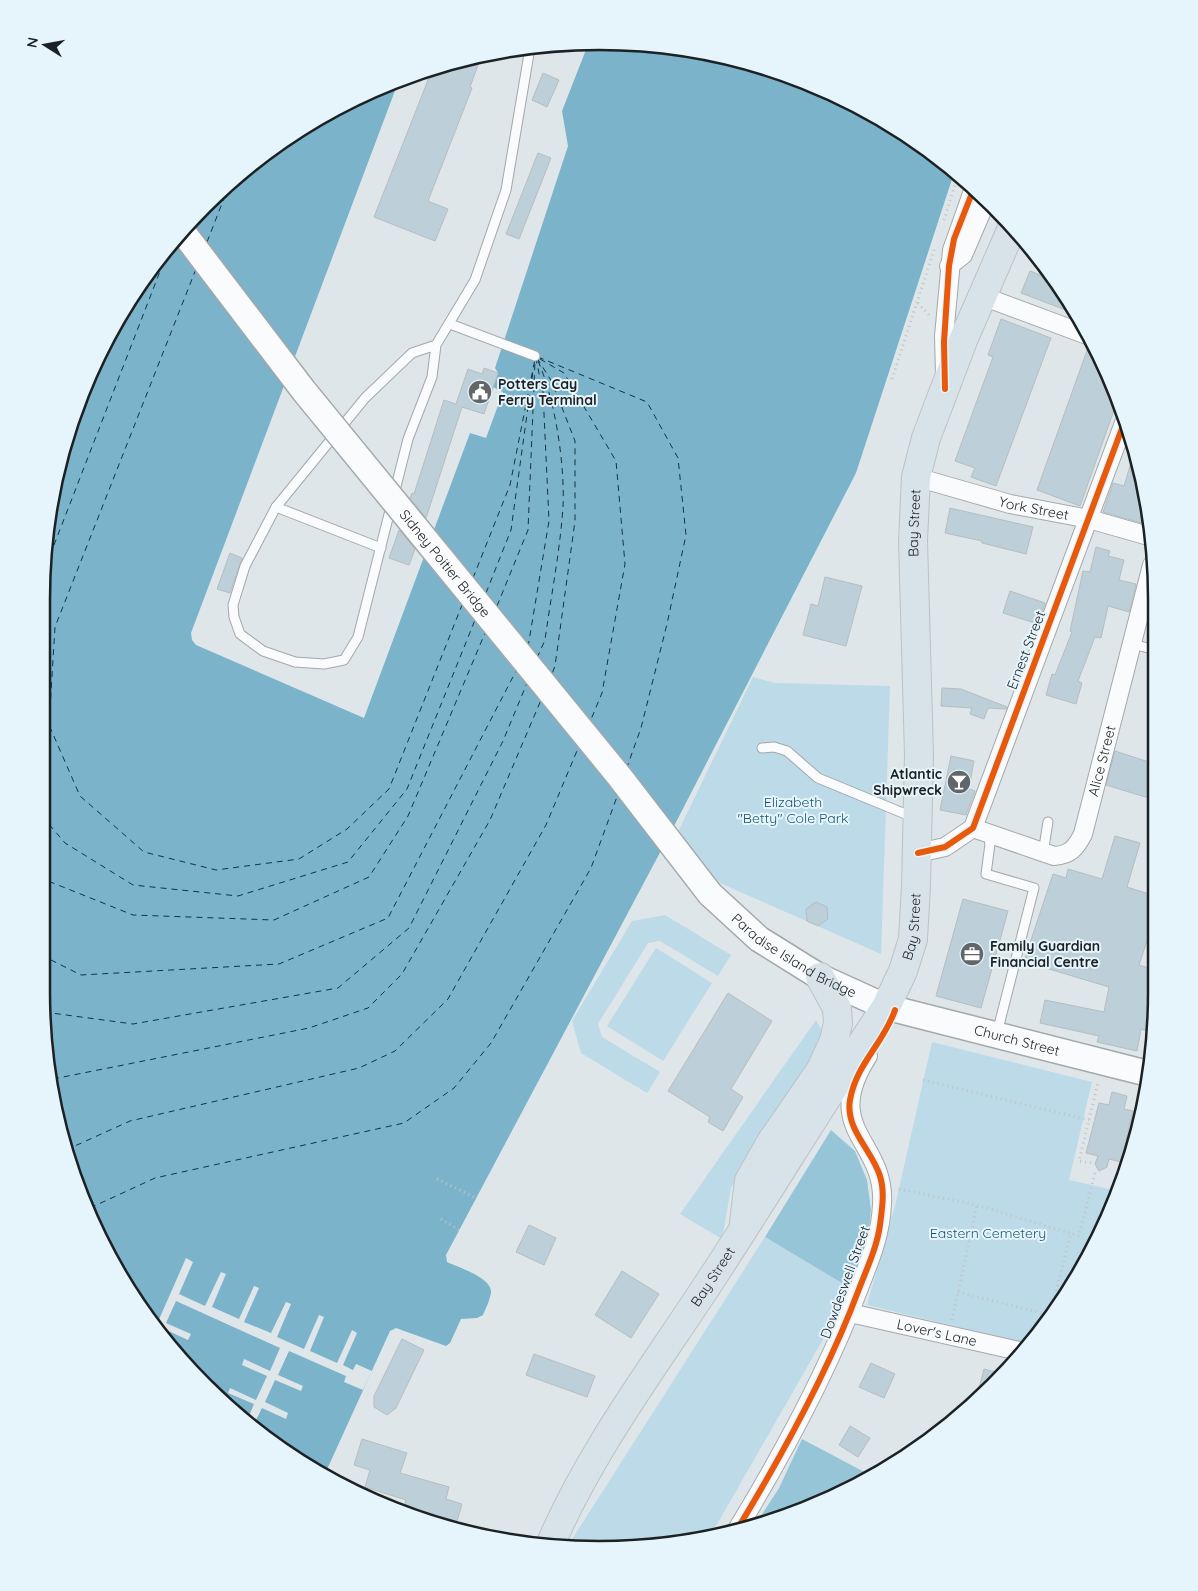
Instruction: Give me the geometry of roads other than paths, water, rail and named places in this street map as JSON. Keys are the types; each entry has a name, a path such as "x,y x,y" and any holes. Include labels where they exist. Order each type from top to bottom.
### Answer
{"highway":[{"name":"Bay Street","path":"553,1539 570,1500 610,1433 890,1008 903,971 913,939 918,853 919,755 914,542 916,477 926,438 982,296 1009,234"},
{"path":"743,1231 749,1181 771,1142 820,1071 834,1041 838,1023 837,1008 820,977"}],"main road":[{"name":"Sidney Poitier Bridge","path":"186,237 304,391 607,761 710,894"},
{"name":"Paradise Island Bridge","path":"710,894 759,939 820,977 890,1008"},
{"name":"Church Street","path":"890,1008 1142,1072"}],"street":[{"path":"945,389 944,342 949,266 954,239 971,196"},
{"path":"949,266 963,255 983,207"},
{"path":"982,296 1078,332"},
{"name":"Ernest Street","path":"980,831 1121,431"},
{"name":"York Street","path":"916,477 1010,504 1089,519 1144,535"},
{"name":"Alice Street","path":"980,831 1054,856 1065,855 1076,848 1083,834 1148,583"},
{"path":"918,853 946,847 980,831"},
{"name":"Dowdeswell Street","path":"742,1522 770,1475 850,1312 878,1240 883,1192 880,1176 851,1121 850,1100 858,1073 887,1029 890,1008"},
{"name":"Lover's Lane","path":"850,1312 1015,1350"}],"lane":[{"path":"436,345 412,353 364,398 276,507 245,566 233,605 234,617 240,634 263,651 295,662 324,664 344,660 358,637 408,439 432,377 436,345 475,280 506,190 529,55"},
{"path":"450,324 535,356"},
{"path":"276,507 381,548"},
{"path":"1132,644 1148,648"},
{"path":"762,748 774,746 788,751 818,778 918,820"},
{"path":"1043,852 1048,822"},
{"path":"980,831 990,844 986,874 1034,888 996,1035"}],"place":[{"name":"Potters Cay Ferry Terminal","path":"480,392"},
{"name":"Atlantic Shipwreck","path":"959,782"},
{"name":"Family Guardian Financial Centre","path":"972,954"}],"park label":[{"name":"Elizabeth \"Betty\" Cole Park","path":"793,810"},
{"name":"Eastern Cemetery","path":"988,1233"}]}
